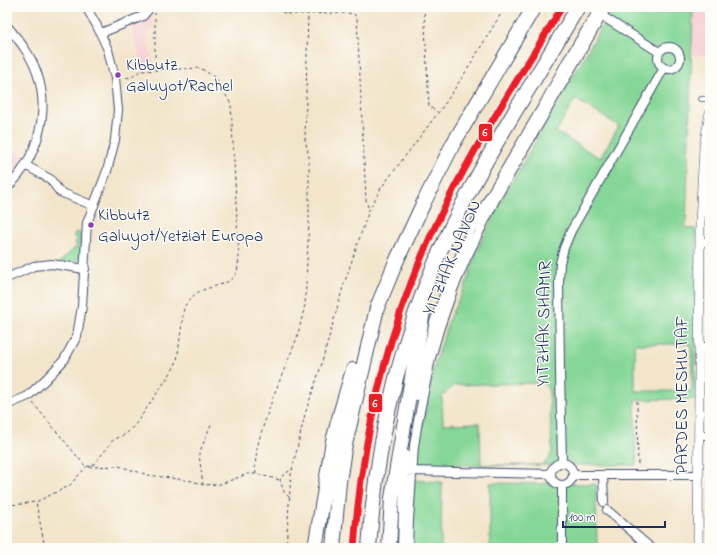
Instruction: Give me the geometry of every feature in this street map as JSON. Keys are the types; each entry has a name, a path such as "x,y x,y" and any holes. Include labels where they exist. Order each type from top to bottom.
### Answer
{"highway":[{"path":"315,548 333,441 358,355 377,308 395,264 453,144 534,7"},
{"path":"369,548 375,484 389,410 406,340 429,276 457,215 474,183 578,7"},
{"path":"389,548 392,498 429,276"},
{"path":"333,548 339,482 344,449 377,308"}],"street":[{"path":"7,405 28,396 64,360 77,336 82,306 87,223 107,171 115,140 118,110 115,78 108,50 101,33 86,7"},
{"name":"YITZHAK NAVON","path":"402,548 404,471 409,429 434,322 453,271 471,230 567,61 600,7"},
{"name":"YITZHAK NAVON","path":"408,548 414,446 425,385 440,327 453,290 467,257 495,200 607,7"},
{"path":"101,33 143,16 152,9"},
{"path":"602,16 659,52"},
{"path":"7,26 28,55 37,73 41,91 42,107 41,129 34,147 14,182 7,188"},
{"path":"665,48 675,49 679,55 679,61 670,69 664,68 658,62 659,52 665,48"},
{"name":"YITZHAK SHAMIR","path":"562,463 560,263 571,230 664,68"},
{"name":"PARDES MESHUTAF","path":"698,548 700,242 696,222 704,147 710,112"},
{"path":"25,165 50,179 60,192 94,206"},
{"path":"700,242 710,242"},
{"path":"7,278 34,266 52,264 84,269"},
{"path":"700,347 710,347"},
{"path":"698,435 710,435"},
{"path":"562,463 569,466 573,475 572,480 568,484 562,486 554,483 551,474 555,466 562,463"},
{"path":"404,471 551,474"},
{"path":"573,475 698,475"},
{"path":"603,476 606,506 651,548"},
{"path":"562,486 562,548"}],"lane":[{"path":"701,99 710,99"}],"path":[{"path":"279,7 282,12 287,14 347,13 354,14 357,18 366,200 369,210"},
{"path":"287,14 289,7"},
{"path":"424,7 429,106 437,113"},
{"path":"286,548 292,469 305,414 321,366 345,281 369,210 381,188 465,73 505,7"},
{"path":"152,9 155,70"},
{"path":"256,474 255,466 257,448 261,433 273,397 297,338 305,305 309,220 309,157 305,139 308,13"},
{"path":"7,505 36,502 69,486 86,466 93,465 115,438 126,434 131,430 172,371 177,361 184,306 196,293 228,282 237,272 238,259 231,104 216,78 200,68 140,71 132,77 115,78"},
{"path":"28,396 86,466"},
{"path":"637,402 638,475"},
{"path":"203,485 199,454 212,422"},
{"path":"86,466 119,466 148,475 192,481 203,485 221,484 247,474 256,474 280,480"},
{"path":"280,480 282,476 292,469"},
{"path":"280,480 284,492 290,497"},
{"path":"36,502 45,548"},
{"path":"7,523 12,505"}],"shaded area":[{"path":"693,7 710,7 710,73 706,55 692,55"},
{"path":"153,16 153,31 146,34 153,62 143,65 130,26"},
{"path":"7,148 26,157 20,168 7,184"}],"green space":[{"path":"613,7 693,7 686,228 696,229 695,399 635,400 636,465 541,465 549,459 552,451 549,392 543,383 455,385 442,396 443,424 480,423 481,465 416,465 433,370 450,317 465,287 480,244 501,201","holes":["575,99 619,126 600,158 556,132","635,344 691,344 692,391 635,391"]},
{"path":"77,231 81,235 80,258 73,263 60,262 77,246 75,242 78,240 73,235"},
{"path":"414,480 442,482 441,548 409,548"},
{"path":"490,483 596,484 597,548 490,548"}],"transit line":[{"name":"6","path":"354,548 364,460 372,417 394,331 409,289 425,248 457,182 501,106 562,7"}],"place":[{"name":"Kibbutz Galuyot/Rachel","path":"118,75"},
{"name":"Kibbutz Galuyot/Yetziat Europa","path":"91,225"}]}
